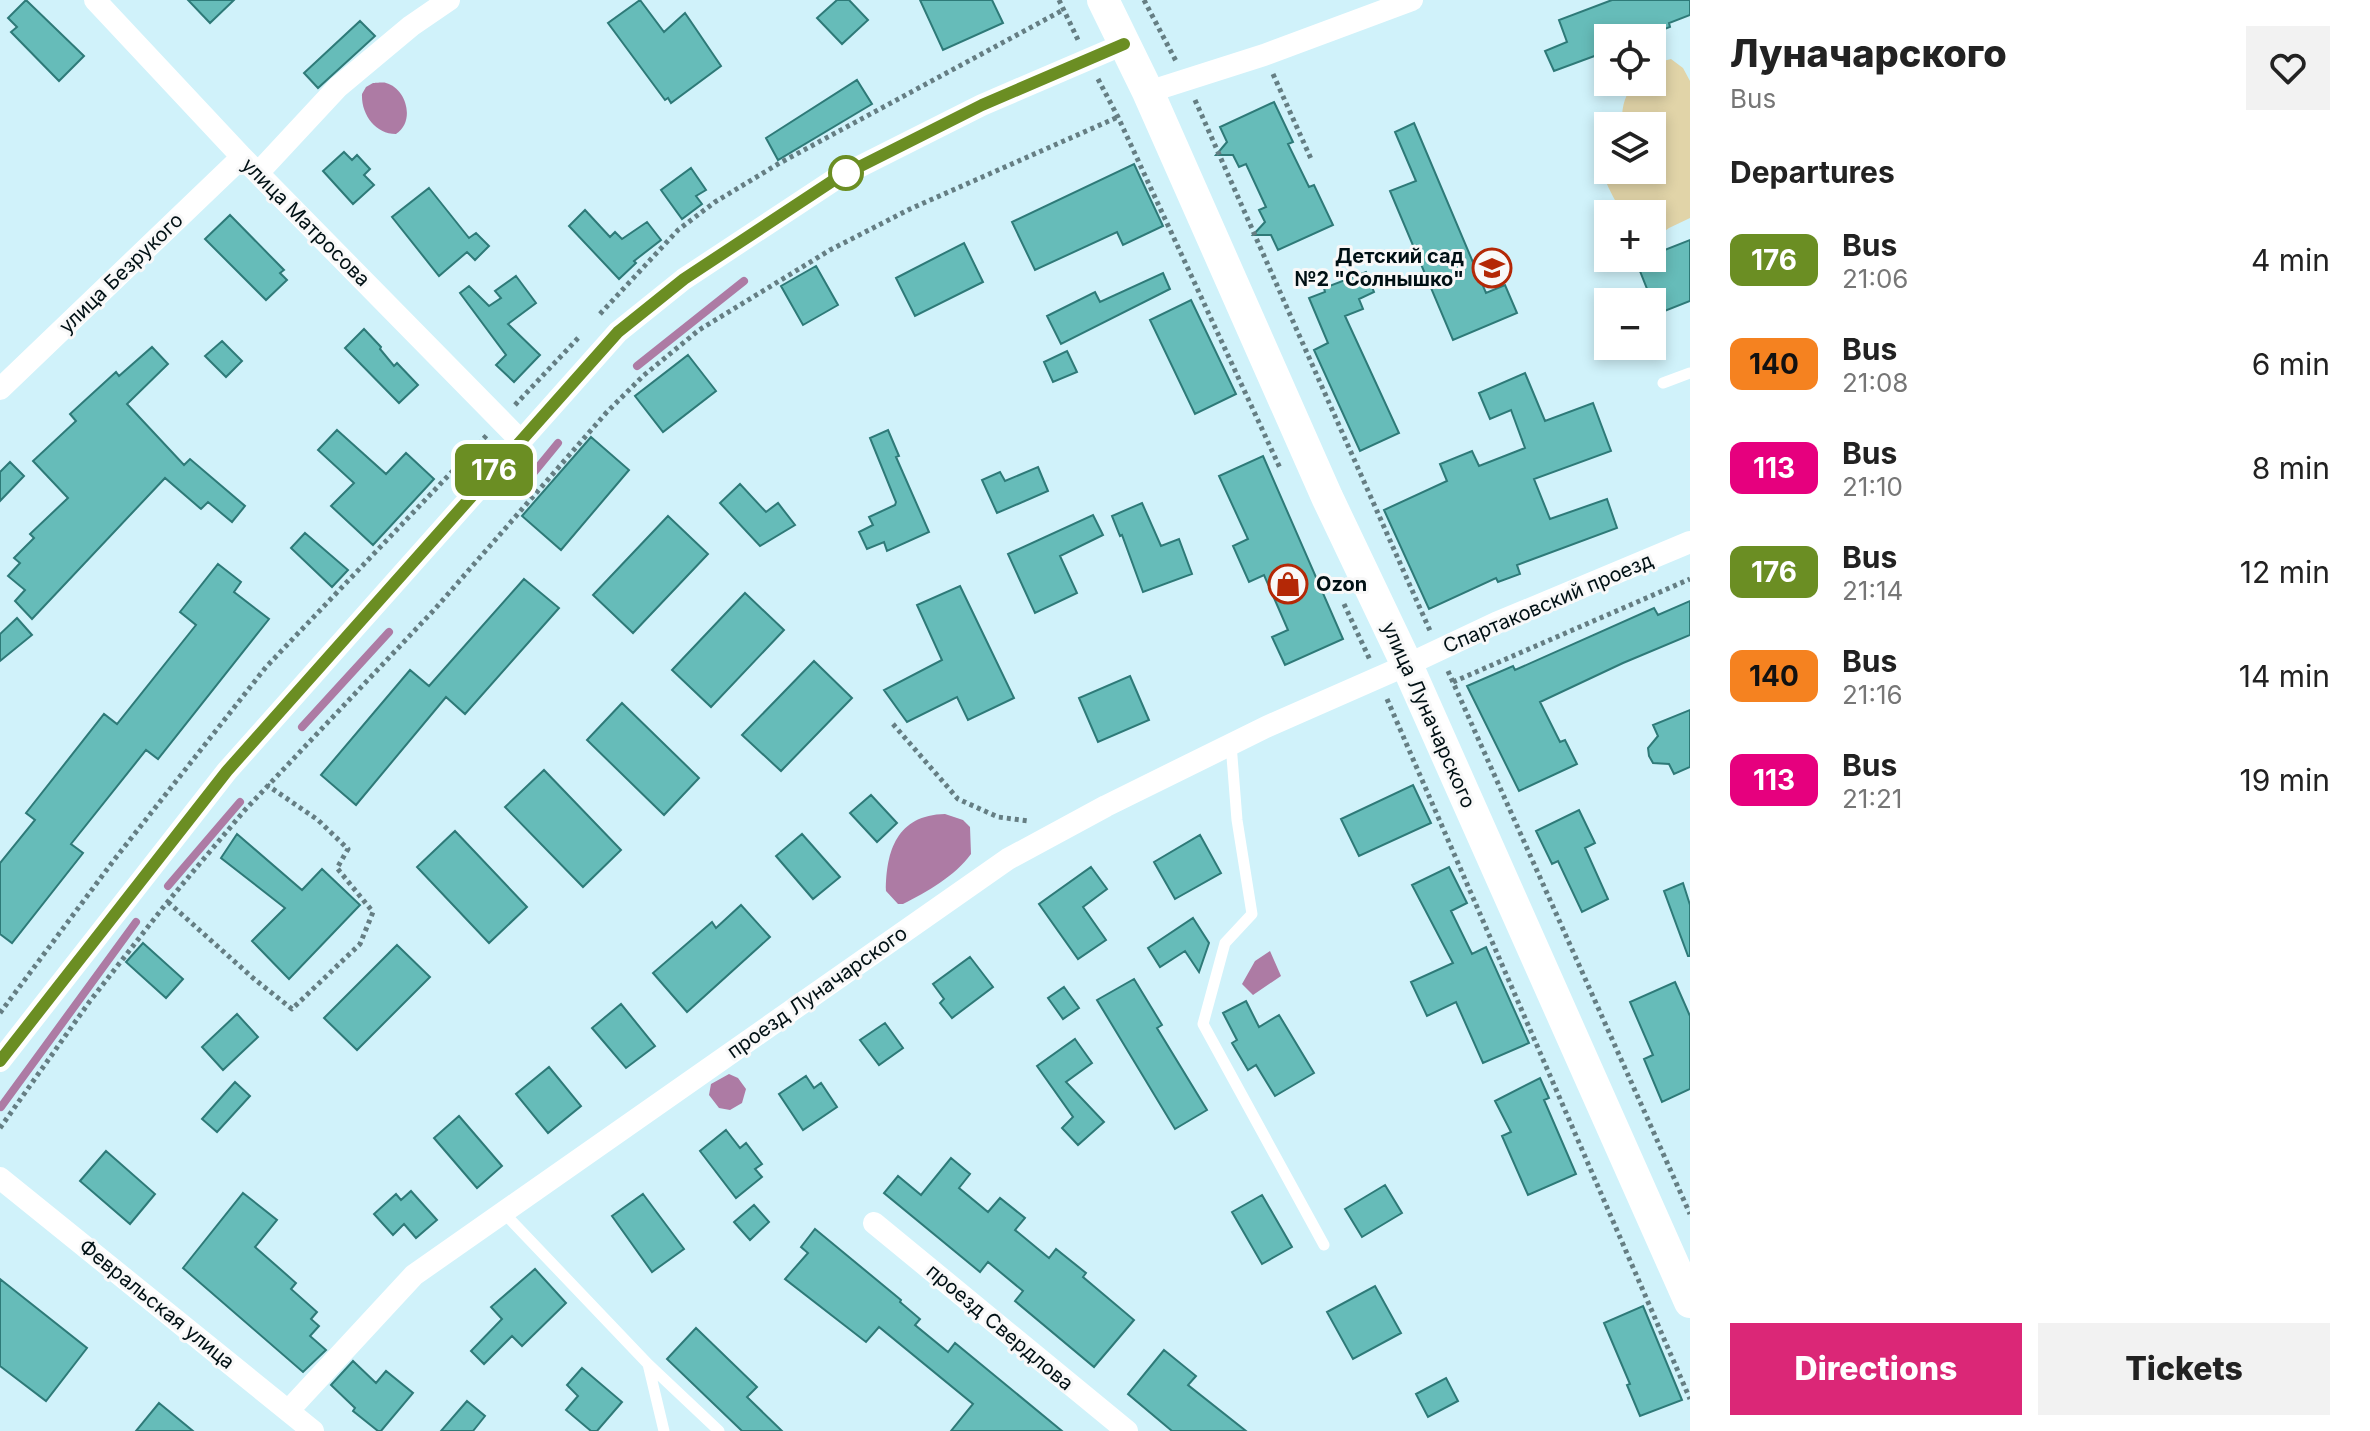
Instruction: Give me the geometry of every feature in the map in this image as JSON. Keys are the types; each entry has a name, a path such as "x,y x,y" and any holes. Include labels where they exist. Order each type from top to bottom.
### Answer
{"street":[{"name":"улица Матросова","path":"95,0 250,165 520,440"},
{"name":"улица Безрукого","path":"0,389 338,87 411,26 449,0"},
{"name":"улица Луначарского","path":"1103,0 1148,92 1327,497 1407,665 1690,1302"},
{"path":"1148,92 1264,55 1412,0"},
{"path":"0,1061 227,771 618,332 684,279 837,178 982,105 1124,44"},
{"name":"Спартаковский проезд","path":"1407,665 1690,542"},
{"name":"проезд Луначарского","path":"289,1410 414,1275 1008,859 1231,743 1407,665"},
{"name":"Февральская улица","path":"0,1178 313,1431"},
{"name":"проезд Свердлова","path":"874,1223 1127,1431"}],"lane":[{"path":"1663,383 1690,373"},
{"path":"1231,743 1237,820 1252,914 1225,943 1203,1024 1324,1245"},
{"path":"503,1212 648,1364 719,1431"},
{"path":"648,1364 664,1431"}],"path":[{"path":"1144,0 1187,81 1690,1214"},
{"path":"591,324 678,230 704,209 778,164 1063,10"},
{"path":"1264,55 1312,161"},
{"path":"0,1128 90,1001 168,902 267,785 434,610 606,413 643,376 699,330 844,243 910,209 1118,117"},
{"path":"0,1013 114,860 266,667 581,335"},
{"path":"1453,682 1690,579"},
{"path":"893,724 958,799 998,817 1067,827"},
{"path":"168,902 292,1009 360,944 373,912 337,868 348,849 318,820 267,785"}],"shaded area":[{"path":"1671,59 1683,68 1690,81 1690,218 1666,230 1666,200 1615,200 1607,184 1666,184 1666,112 1623,112 1627,96 1666,96 1666,60"},
{"path":"373,83 393,86 403,98 406,121 396,134 376,127 364,109 362,94"},
{"path":"945,814 963,820 970,827 971,854 940,883 898,904 886,891 892,849 905,828 929,816"},
{"path":"1270,951 1281,976 1253,995 1242,984 1255,961"},
{"path":"729,1074 738,1078 746,1089 742,1103 730,1110 719,1108 709,1095 711,1084"}],"building":[{"path":"26,0 84,56 59,81 11,32 17,27 8,18"},
{"path":"188,0 234,0 210,23"},
{"path":"640,0 664,32 685,13 721,66 671,103 668,98 665,100 608,23"},
{"path":"837,0 849,0 868,20 842,44 817,18"},
{"path":"920,0 992,0 1003,23 943,50"},
{"path":"1612,0 1690,0 1690,15 1669,23 1670,27 1666,29 1666,24 1594,24 1594,56 1554,71 1545,51 1567,42 1559,20"},
{"path":"360,21 375,36 318,88 304,73"},
{"path":"857,80 872,104 778,160 766,138"},
{"path":"1274,102 1293,142 1288,144 1309,187 1314,185 1333,225 1278,250 1271,235 1253,235 1265,222 1259,210 1266,207 1246,164 1239,167 1233,155 1216,155 1227,142 1220,127"},
{"path":"1414,123 1486,293 1505,285 1517,313 1453,340 1390,191 1416,181 1395,132"},
{"path":"344,152 352,160 357,155 370,169 364,175 374,185 353,204 323,171"},
{"path":"1134,164 1163,226 1123,245 1117,232 1035,270 1012,222"},
{"path":"691,168 706,190 696,196 702,204 682,219 661,190"},
{"path":"429,188 469,238 476,233 489,246 475,260 467,252 439,276 392,217"},
{"path":"585,210 610,237 615,232 622,239 647,222 661,240 634,261 636,263 619,279 569,226"},
{"path":"230,215 284,270 280,273 287,280 266,300 205,239"},
{"path":"1690,240 1690,301 1666,310 1666,288 1647,288 1640,272 1666,272 1666,249"},
{"path":"964,243 983,282 915,316 896,278"},
{"path":"816,266 838,305 803,325 781,286"},
{"path":"1366,272 1374,292 1359,299 1363,309 1345,316 1399,433 1360,451 1314,350 1328,343 1309,298 1325,292 1324,288"},
{"path":"1163,273 1170,289 1061,344 1047,316 1095,292 1100,302"},
{"path":"516,276 536,303 508,324 540,355 514,382 496,365 506,355 460,293 469,286 489,306 501,298 495,291"},
{"path":"1191,300 1236,394 1195,414 1150,320"},
{"path":"364,329 394,366 397,363 418,385 399,403 345,348"},
{"path":"222,341 242,361 226,377 205,356"},
{"path":"152,347 168,364 127,404 184,465 190,459 245,506 232,522 208,502 201,509 165,478 32,619 15,601 25,590 8,576 20,563 14,558 34,538 30,534 68,498 33,461 76,421 70,414 116,372 119,376"},
{"path":"1067,351 1077,372 1053,382 1044,362"},
{"path":"688,355 716,391 663,432 635,396"},
{"path":"1525,373 1545,421 1593,403 1611,451 1534,479 1550,519 1607,499 1617,528 1517,565 1520,574 1498,582 1496,578 1429,609 1384,510 1447,481 1440,464 1472,451 1479,466 1525,448 1511,410 1490,419 1479,393"},
{"path":"337,430 386,474 406,453 434,479 373,545 331,506 354,483 318,450"},
{"path":"888,430 899,456 896,457 929,532 887,551 884,542 867,549 859,532 873,525 869,517 896,502 870,438"},
{"path":"591,437 629,470 561,550 522,516"},
{"path":"1263,456 1343,639 1285,665 1272,637 1288,630 1264,575 1249,582 1233,546 1248,539 1219,476"},
{"path":"10,462 24,476 0,501 0,472"},
{"path":"1038,467 1048,491 997,513 982,480 1000,472 1005,481"},
{"path":"740,484 766,512 778,503 795,525 760,546 720,503"},
{"path":"1142,503 1161,546 1179,539 1192,574 1143,592 1112,516"},
{"path":"1093,515 1103,535 1060,556 1077,593 1035,613 1008,554"},
{"path":"668,516 708,554 633,633 593,595"},
{"path":"305,533 348,570 332,587 291,548"},
{"path":"218,564 241,582 234,592 269,619 158,759 146,750 71,844 83,853 12,943 0,934 0,863 35,820 26,813 104,714 117,724 196,625 180,612"},
{"path":"524,579 559,608 465,714 446,697 356,805 321,775 410,670 429,686"},
{"path":"960,586 1014,698 968,720 957,697 907,722 884,690 942,660 917,605"},
{"path":"745,593 784,630 711,707 672,670"},
{"path":"1690,601 1690,635 1540,702 1560,742 1565,740 1577,764 1519,791 1467,686 1513,666 1515,670 1654,608 1658,615"},
{"path":"17,618 32,635 0,661 0,634"},
{"path":"814,661 852,698 781,771 742,735"},
{"path":"1130,676 1149,720 1098,742 1079,698"},
{"path":"622,703 699,778 664,815 587,740"},
{"path":"1690,710 1690,767 1674,774 1669,764 1653,763 1649,756 1648,748 1658,736 1653,725"},
{"path":"544,770 621,850 583,887 505,807"},
{"path":"1413,785 1431,823 1359,856 1341,819"},
{"path":"871,795 897,823 877,842 850,813"},
{"path":"1579,810 1595,843 1585,848 1608,899 1582,912 1558,861 1552,864 1536,831"},
{"path":"455,831 527,907 489,943 417,867"},
{"path":"237,834 302,890 322,869 360,905 289,979 252,941 285,908 221,858"},
{"path":"802,834 840,877 813,899 776,856"},
{"path":"1200,835 1221,873 1175,899 1154,862"},
{"path":"1091,867 1107,889 1083,907 1106,940 1078,959 1039,904"},
{"path":"1449,867 1467,903 1451,911 1472,954 1486,947 1529,1043 1483,1063 1456,1002 1427,1016 1411,982 1453,963 1412,885"},
{"path":"1683,883 1690,905 1690,956 1664,891"},
{"path":"741,905 770,937 687,1012 653,973 712,922 716,928"},
{"path":"1193,918 1209,943 1199,972 1185,951 1160,967 1148,948"},
{"path":"143,943 183,979 166,998 126,962"},
{"path":"397,945 430,977 357,1050 324,1018"},
{"path":"970,957 993,987 952,1018 940,1003 944,999 933,984"},
{"path":"1134,979 1162,1025 1157,1028 1207,1110 1175,1129 1097,1000"},
{"path":"1675,982 1690,1016 1690,1089 1662,1102 1644,1059 1653,1055 1630,1002"},
{"path":"1064,987 1079,1008 1063,1019 1048,998"},
{"path":"1246,1001 1259,1027 1279,1015 1314,1073 1275,1096 1256,1065 1248,1070 1232,1043 1237,1040 1223,1013"},
{"path":"621,1004 655,1046 626,1068 592,1028"},
{"path":"237,1014 258,1037 223,1070 202,1047"},
{"path":"885,1023 903,1048 879,1065 860,1040"},
{"path":"1075,1039 1092,1063 1066,1082 1104,1122 1078,1145 1062,1128 1073,1117 1037,1066"},
{"path":"549,1067 581,1106 548,1133 516,1094"},
{"path":"806,1076 814,1088 821,1083 837,1107 803,1130 779,1094"},
{"path":"1540,1078 1549,1098 1544,1100 1576,1174 1528,1195 1502,1136 1511,1132 1495,1101"},
{"path":"235,1082 250,1096 217,1132 202,1119"},
{"path":"459,1116 502,1166 477,1188 434,1138"},
{"path":"726,1130 740,1148 746,1143 762,1164 755,1169 762,1177 736,1198 700,1151"},
{"path":"106,1151 155,1194 130,1224 80,1181"},
{"path":"951,1158 970,1174 959,1188 988,1212 1000,1198 1025,1218 1015,1230 1049,1258 1056,1249 1086,1273 1083,1277 1134,1320 1094,1367 1015,1301 1023,1291 988,1262 980,1272 884,1193 898,1176 921,1195"},
{"path":"1385,1185 1402,1213 1362,1237 1345,1209"},
{"path":"411,1191 437,1220 416,1238 404,1224 393,1235 374,1214 396,1194 401,1200"},
{"path":"243,1193 277,1220 255,1247 296,1283 291,1289 317,1312 311,1319 319,1326 310,1336 326,1350 303,1372 183,1268"},
{"path":"643,1194 684,1249 652,1272 612,1216"},
{"path":"1262,1195 1292,1247 1262,1264 1232,1212"},
{"path":"754,1205 769,1222 750,1240 734,1222"},
{"path":"815,1229 901,1300 920,1319 915,1325 948,1352 955,1343 1062,1431 951,1431 973,1404 879,1327 866,1342 785,1279 808,1253 801,1247"},
{"path":"535,1269 566,1303 522,1346 512,1336 484,1364 471,1351 502,1319 491,1307"},
{"path":"0,1279 87,1348 46,1401 0,1366"},
{"path":"1375,1286 1401,1333 1353,1359 1327,1312"},
{"path":"1643,1306 1682,1400 1640,1416 1604,1323"},
{"path":"696,1328 757,1387 747,1397 782,1431 742,1431 667,1359"},
{"path":"1164,1350 1196,1376 1188,1385 1246,1431 1172,1431 1128,1394"},
{"path":"353,1361 376,1383 386,1371 413,1393 381,1431 353,1411 355,1408 331,1385"},
{"path":"582,1368 622,1402 597,1431 591,1431 566,1410 578,1396 567,1385"},
{"path":"1446,1378 1458,1401 1428,1417 1416,1394"},
{"path":"467,1401 485,1416 473,1431 441,1431"},
{"path":"159,1403 193,1431 136,1431"}],"waterway":[{"path":"637,366 744,281"},
{"path":"526,482 558,443"},
{"path":"302,727 389,632"},
{"path":"168,886 240,802"},
{"path":"1,1107 136,922"}],"bus line":[{"name":"176","path":"0,1061 227,771 618,332 684,279 837,178 982,105 1124,44"}],"place":[{"name":"Детский сад №2 \"Солнышко\"","path":"1492,268"},
{"name":"Ozon","path":"1288,584"}]}
